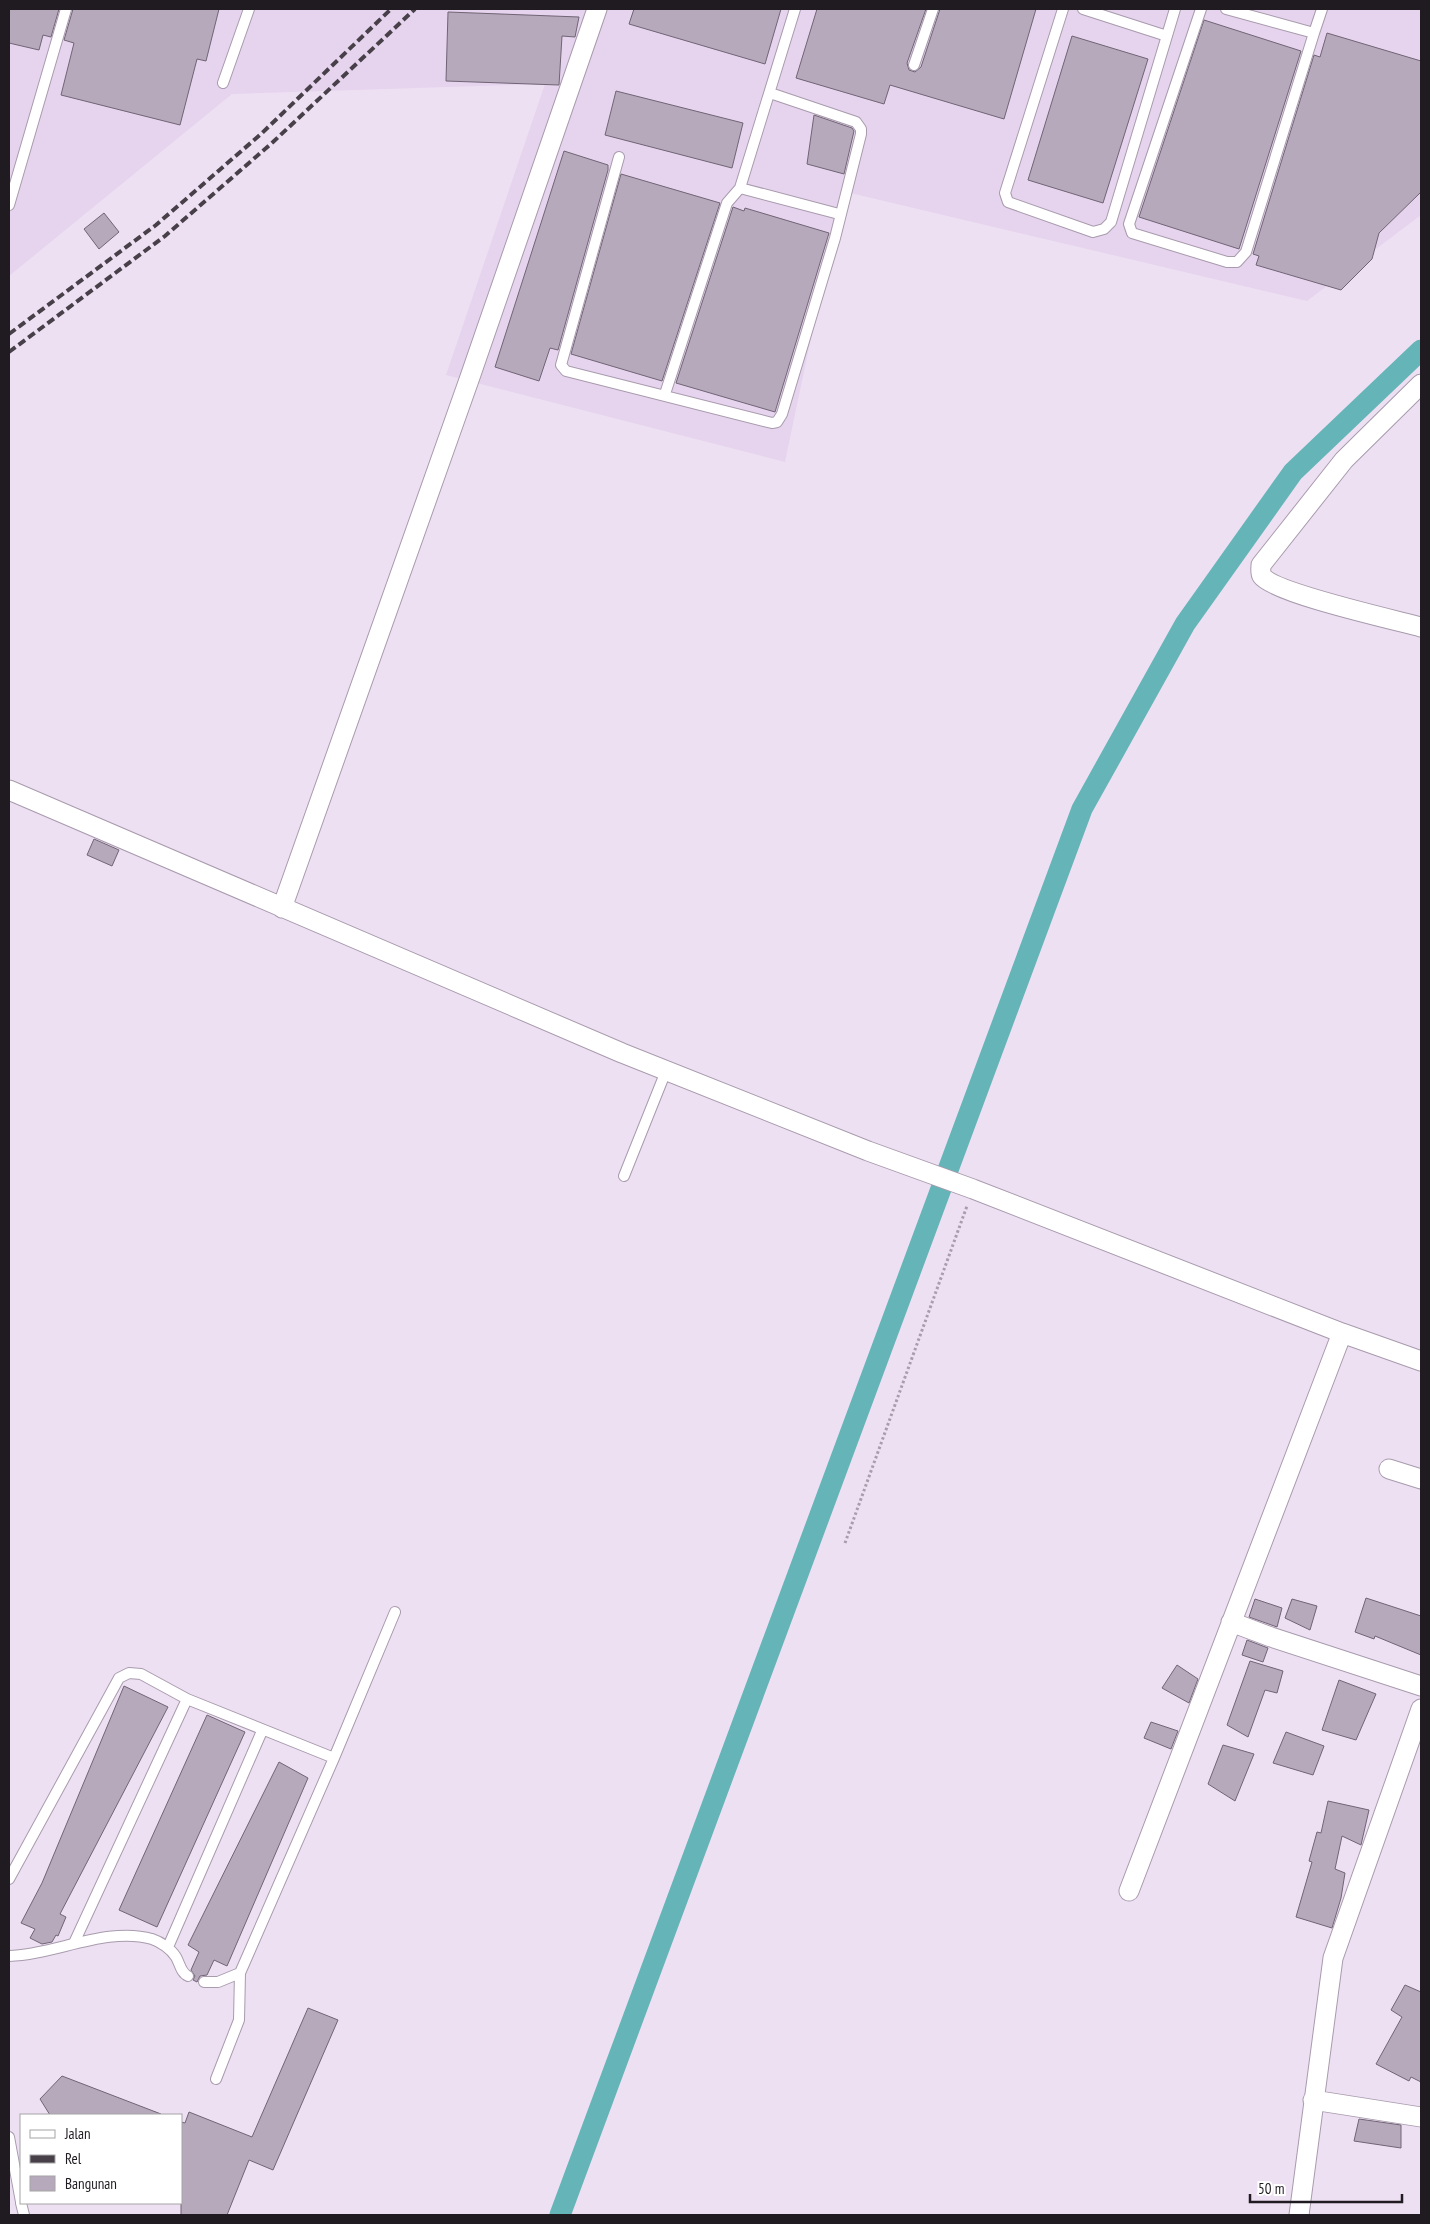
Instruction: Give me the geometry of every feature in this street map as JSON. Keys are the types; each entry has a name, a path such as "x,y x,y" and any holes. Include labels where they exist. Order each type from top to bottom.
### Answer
{"street":[{"path":"282,908 597,9"},
{"path":"1421,384 1344,460 1261,565 1262,576 1294,594 1421,627"},
{"path":"9,790 89,826 203,872 282,908 666,1071 1342,1333 1421,1361"},
{"path":"1129,1891 1342,1333"},
{"path":"1389,1469 1421,1479"},
{"path":"1231,1622 1421,1686"},
{"path":"1299,2215 1325,2007 1333,1958 1421,1709"},
{"path":"1313,2100 1421,2117"}],"lane":[{"path":"9,205 66,9"},
{"path":"223,83 249,9"},
{"path":"665,394 727,203 740,188 796,9"},
{"path":"914,65 932,9"},
{"path":"1063,9 1005,193 1008,202 1093,232 1104,229 1111,222 1175,9"},
{"path":"1083,9 1167,36"},
{"path":"1202,9 1129,224 1132,233 1226,262 1237,262 1246,252 1322,9"},
{"path":"1226,9 1314,33"},
{"path":"619,157 562,365 566,371 665,394 772,423 777,422 782,414 832,247 839,214 852,174 861,129 856,122 770,93"},
{"path":"740,188 839,214"},
{"path":"624,1176 666,1071"},
{"path":"216,2078 238,2020 240,1972 334,1758 395,1612"},
{"path":"9,1878 119,1678 129,1673 141,1674 187,1699 262,1731 334,1758"},
{"path":"74,1943 187,1699"},
{"path":"168,1947 262,1731"},
{"path":"9,1956 30,1956 74,1943 120,1936 138,1936 168,1947 176,1956 183,1973 188,1976"},
{"path":"204,1982 218,1982 240,1972"},
{"path":"9,2137 20,2197"}],"path":[{"path":"845,1543 970,1188"}],"shaded area":[{"path":"9,9 1421,9 1421,215 1307,301 842,191 785,462 446,375 545,84 232,94 9,276"}],"building":[{"path":"9,9 59,9 51,37 43,35 39,50 9,43"},
{"path":"73,9 219,9 206,61 197,59 180,125 61,95 74,43 64,40"},
{"path":"634,9 781,9 765,64 629,24"},
{"path":"817,9 926,9 907,63 909,70 915,72 921,67 940,9 1036,9 1004,119 890,85 884,104 796,78"},
{"path":"448,12 579,17 575,37 562,36 559,85 446,81"},
{"path":"1204,20 1301,51 1239,249 1139,217"},
{"path":"1327,33 1421,61 1421,192 1379,233 1372,259 1341,290 1256,265 1259,256 1253,254 1314,55 1320,57"},
{"path":"1072,36 1148,59 1103,203 1028,180"},
{"path":"616,91 743,123 732,168 605,135"},
{"path":"814,115 852,128 854,131 844,174 807,164"},
{"path":"564,151 608,165 608,170 558,350 550,348 539,381 495,367"},
{"path":"621,174 720,203 662,381 571,354"},
{"path":"733,207 744,211 745,208 829,233 775,412 676,383"},
{"path":"104,213 119,232 99,249 84,229"},
{"path":"94,839 119,850 112,866 87,855"},
{"path":"1366,1598 1421,1616 1421,1655 1375,1636 1374,1639 1355,1632"},
{"path":"1255,1599 1282,1608 1277,1627 1249,1617"},
{"path":"1292,1599 1317,1606 1310,1630 1285,1618"},
{"path":"1247,1640 1268,1648 1263,1662 1242,1655"},
{"path":"1250,1661 1283,1671 1277,1693 1265,1690 1248,1737 1227,1725"},
{"path":"1177,1665 1198,1679 1189,1703 1162,1688"},
{"path":"1339,1680 1376,1694 1356,1740 1322,1730"},
{"path":"124,1686 168,1707 60,1914 66,1917 58,1936 56,1935 52,1942 42,1944 30,1938 35,1929 21,1923 42,1883"},
{"path":"207,1715 245,1732 157,1927 119,1910"},
{"path":"1151,1722 1178,1731 1171,1749 1144,1738"},
{"path":"1286,1732 1324,1746 1313,1775 1273,1763"},
{"path":"1223,1745 1254,1754 1235,1801 1208,1784"},
{"path":"279,1762 308,1778 227,1966 214,1960 207,1975 200,1976 197,1982 193,1980 195,1976 191,1970 199,1952 188,1945"},
{"path":"1328,1801 1369,1810 1361,1845 1342,1836 1335,1869 1345,1873 1341,1898 1332,1928 1296,1917 1312,1862 1309,1861 1317,1832 1321,1833"},
{"path":"1405,1985 1421,1992 1421,2082 1411,2077 1409,2081 1376,2064 1402,2017 1391,2010"},
{"path":"308,2008 338,2020 273,2170 249,2160 227,2215 181,2215 182,2122 185,2123 189,2112 252,2137"},
{"path":"62,2076 161,2114 49,2114 40,2099"},
{"path":"1359,2119 1401,2125 1401,2148 1354,2141"}],"waterway":[{"path":"560,2215 1082,809 1185,624 1293,472 1421,350"}],"railway":[{"path":"9,334 156,225 261,134 391,9"},
{"path":"9,352 165,236 273,142 415,9"}]}
